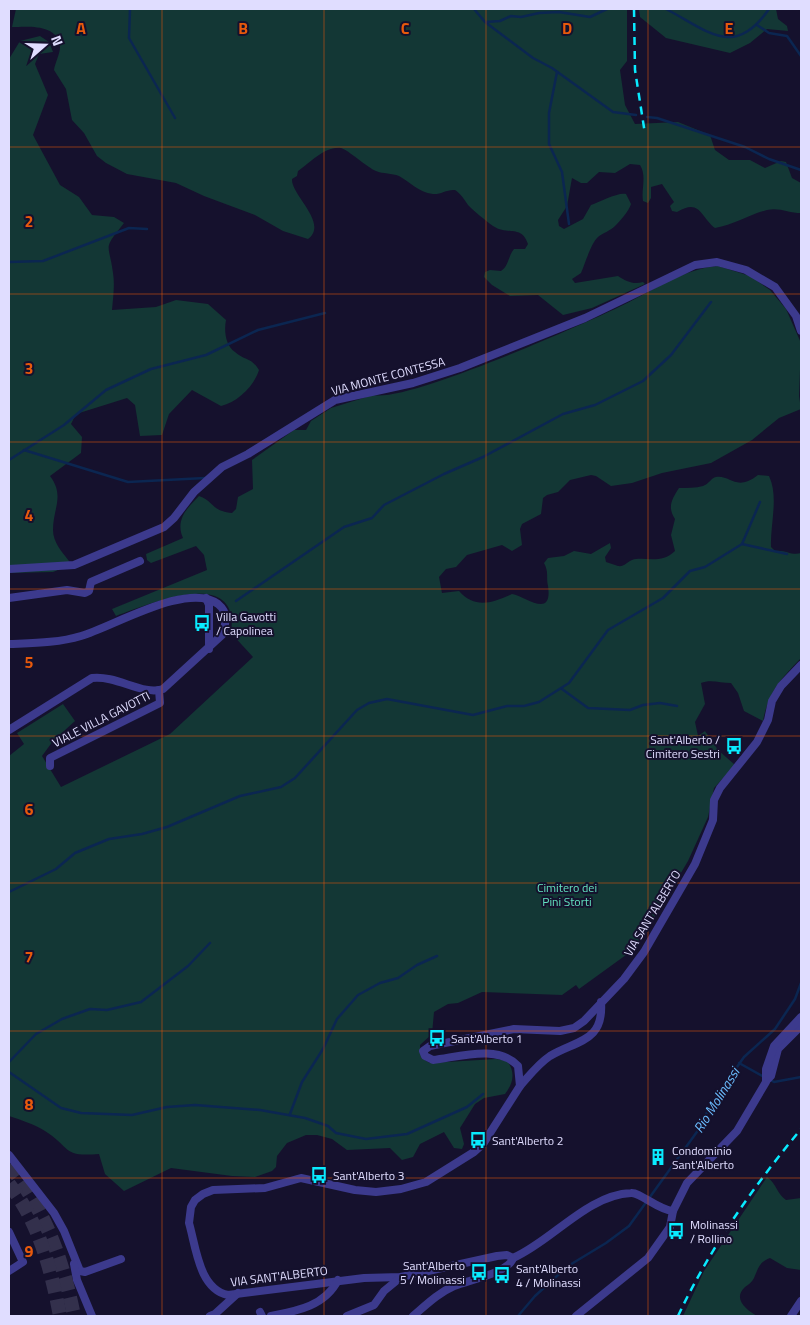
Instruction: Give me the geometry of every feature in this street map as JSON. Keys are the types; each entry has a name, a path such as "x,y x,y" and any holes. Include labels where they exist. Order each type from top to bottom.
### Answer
{"street":[{"name":"VIA MONTE CONTESSA","path":"9,569 74,566 164,527 174,518 194,492 222,467 248,454 335,400 413,383 460,368 585,318 695,265 717,262 746,270 775,287 796,316 801,331"},
{"path":"9,598 67,590 85,593 89,591 91,582 97,578 140,561"},
{"path":"9,644 38,643 81,636 140,611 195,597 206,598 209,605 209,649"},
{"name":"VIALE VILLA GAVOTTI","path":"9,730 92,678 106,677 154,692 159,690 209,649 222,635 226,624 226,614 220,605 206,598"},
{"name":"VIA SANT'ALBERTO","path":"513,1258 507,1255 497,1256 430,1273 401,1277 338,1280 221,1294 208,1283 190,1224 191,1207 199,1196 213,1190 265,1188 301,1178 362,1191 389,1191 416,1186 449,1168 483,1144 520,1086 518,1066 505,1056 486,1054 433,1060 425,1056 423,1051 430,1046 514,1029 560,1031 574,1028 584,1021 624,978 644,952 695,864 713,820 714,800 720,788 758,742 768,720 772,701 781,686 801,665"},
{"name":"VIALE VILLA GAVOTTI","path":"50,766 50,758 160,703 159,690"},
{"path":"520,1086 550,1056 590,1037 602,1016 601,1002"},
{"path":"766,1082 766,1068 774,1046 801,1017"},
{"path":"576,1316 648,1258 670,1227 670,1211 687,1183 737,1131 771,1076 778,1049 801,1026"},
{"path":"9,1156 58,1221 80,1271 85,1272 121,1259"},
{"path":"413,1316 437,1295 454,1286 499,1271 512,1263 513,1258 529,1251 579,1214 599,1202 635,1193 652,1204 670,1211"},
{"path":"9,1232 23,1262 9,1271"},
{"path":"75,1262 74,1269 77,1280 92,1316"},
{"path":"346,1316 374,1305 384,1291 401,1277"},
{"path":"271,1316 292,1312 325,1298 338,1280"},
{"path":"210,1316 215,1314 238,1293"},
{"path":"791,1316 801,1301"}],"green space":[{"path":"16,9 627,9 627,61 620,70 625,105 635,124 678,122 710,135 715,150 729,160 750,160 765,168 781,161 786,162 792,178 801,183 801,213 776,209 767,210 715,228 695,208 685,208 677,212 672,211 670,206 674,202 662,184 651,187 651,198 648,203 643,201 643,174 640,165 630,164 615,173 599,172 587,183 581,183 572,178 567,206 558,220 559,226 564,229 583,219 591,205 618,194 626,194 631,204 615,226 595,240 581,273 572,279 575,283 618,276 630,282 643,282 645,284 592,308 563,315 538,295 510,296 492,285 484,277 485,272 490,270 501,271 504,269 514,249 525,249 528,244 522,234 493,226 471,208 455,190 436,194 428,193 399,176 372,169 341,148 324,152 298,171 297,176 292,179 293,186 312,217 313,232 308,239 283,231 255,215 204,196 176,183 127,174 106,163 97,156 84,133 72,120 66,89 54,70 60,50 58,39 48,30 41,28 12,27"},
{"path":"639,9 776,9 778,19 787,26 788,31 767,29 750,43 730,53 666,38 640,17"},
{"path":"40,36 49,42 53,52 39,54 35,64 48,95 33,135 60,185 79,197 92,215 114,217 124,223 112,238 109,247 114,282 112,310 156,307 176,300 208,304 226,320 226,337 232,349 251,361 259,370 257,376 244,393 233,401 221,406 192,390 169,414 162,435 140,436 135,405 127,398 76,414 71,424 82,437 81,453 50,476 58,496 53,522 53,534 58,547 69,561 68,566 53,572 9,573 9,59 20,41"},
{"name":"Cimitero dei Pini Storti","path":"718,266 750,276 770,290 786,309 801,343 799,396 801,409 779,418 752,440 711,463 662,473 632,483 611,486 596,476 591,475 570,480 558,492 543,498 541,514 522,524 520,529 522,545 512,551 502,545 467,555 456,567 446,569 439,577 442,593 459,591 471,600 484,603 512,594 537,604 542,604 546,602 548,596 547,572 544,563 548,558 564,556 574,551 591,554 610,543 611,548 605,557 606,562 618,566 637,559 664,558 675,551 671,535 675,519 671,507 679,488 703,486 716,477 726,478 739,483 750,480 758,475 769,476 774,502 771,547 775,551 794,554 801,553 801,658 776,686 765,711 763,721 744,711 738,693 731,683 712,681 701,683 705,704 695,722 698,736 705,731 718,750 735,765 714,788 708,817 688,861 637,947 579,989 576,985 562,995 482,992 458,1003 448,1004 434,1012 432,1034 420,1045 421,1054 425,1060 430,1063 496,1059 507,1061 512,1069 512,1082 505,1094 484,1098 475,1104 460,1128 464,1144 462,1149 454,1148 444,1132 420,1144 413,1157 402,1160 390,1148 347,1150 332,1139 317,1135 306,1135 287,1143 277,1156 276,1167 272,1171 255,1177 171,1168 124,1191 105,1174 99,1154 72,1153 54,1137 41,1129 9,1116 9,756 24,744 17,733 63,704 75,721 53,741 42,756 61,787 170,734 253,657 231,633 230,612 222,600 207,594 189,594 169,598 116,616 112,609 207,570 204,555 196,546 151,563 147,560 146,554 183,538 180,526 181,520 199,496 208,500 216,508 232,513 236,509 238,497 253,489 252,460 294,430 306,430 311,421 331,408 373,395 391,394 455,376 617,308 666,282 704,268"},
{"path":"767,1177 786,1200 801,1198 801,1270 787,1268 770,1258 761,1264 753,1279 741,1291 740,1296 742,1304 757,1316 683,1316 704,1271"}],"waterway":[{"path":"130,9 129,38 175,118"},
{"path":"474,9 485,22 533,58 552,68 613,112 636,115"},
{"path":"486,22 500,21 511,16 521,17 539,13 559,12 590,17 607,9"},
{"path":"666,9 707,32 732,37 744,33 756,25 769,9"},
{"path":"757,25 769,33 787,36 801,56"},
{"path":"557,72 549,113 549,144 562,172 569,224"},
{"path":"647,117 657,118 745,147 769,159 801,170"},
{"path":"9,262 43,261 129,228 147,229"},
{"path":"236,601 344,527 372,518 384,505 444,474 483,457 563,414 595,405 643,381 671,355 711,302"},
{"path":"9,460 64,425 106,390 151,369 206,355 258,330 325,313"},
{"path":"24,450 128,482 205,478"},
{"path":"9,892 56,869 75,853 109,839 142,834 167,827 240,796 281,787 295,778 357,710 369,703 387,699 473,715 507,706 524,706 539,702 569,683 608,630 663,598 690,571 705,567 742,544 760,502"},
{"path":"742,544 787,554"},
{"path":"562,689 588,708 630,710 643,705 660,703 677,706"},
{"path":"9,1062 36,1034 62,1019 90,1009 107,1010 141,1002 188,966 210,943"},
{"path":"290,1114 302,1082 323,1049 337,1019 358,995 380,983 398,978 417,965 437,956"},
{"name":"Rio Molinassi","path":"518,1316 535,1296 568,1266 606,1243 629,1226 699,1129 711,1104 744,1057 775,1029 795,999 801,983"},
{"path":"739,1063 764,1077"},
{"path":"9,1072 61,1108 81,1113 132,1115 167,1107 195,1105 260,1110 305,1118 328,1126 336,1133 366,1139 407,1134 467,1107 483,1094"},
{"path":"769,1079 774,1082 801,1077"}],"tunnel":[{"path":"9,1165 33,1200 51,1236 70,1295 74,1316"},
{"path":"9,1184 36,1230 48,1264 60,1316"}],"railway":[{"path":"634,9 635,70 645,134"},
{"path":"678,1316 718,1242 749,1196 801,1129"}],"place":[{"name":"Villa Gavotti / Capolinea","path":"202,623"},
{"name":"Sant'Alberto / Cimitero Sestri","path":"734,746"},
{"name":"Sant'Alberto 1","path":"437,1038"},
{"name":"Sant'Alberto 2","path":"478,1140"},
{"name":"Condominio Sant'Alberto","path":"658,1157"},
{"name":"Sant'Alberto 3","path":"319,1175"},
{"name":"Molinassi / Rollino","path":"676,1231"},
{"name":"Sant'Alberto 5 / Molinassi","path":"479,1272"},
{"name":"Sant'Alberto 4 / Molinassi","path":"502,1275"}]}
